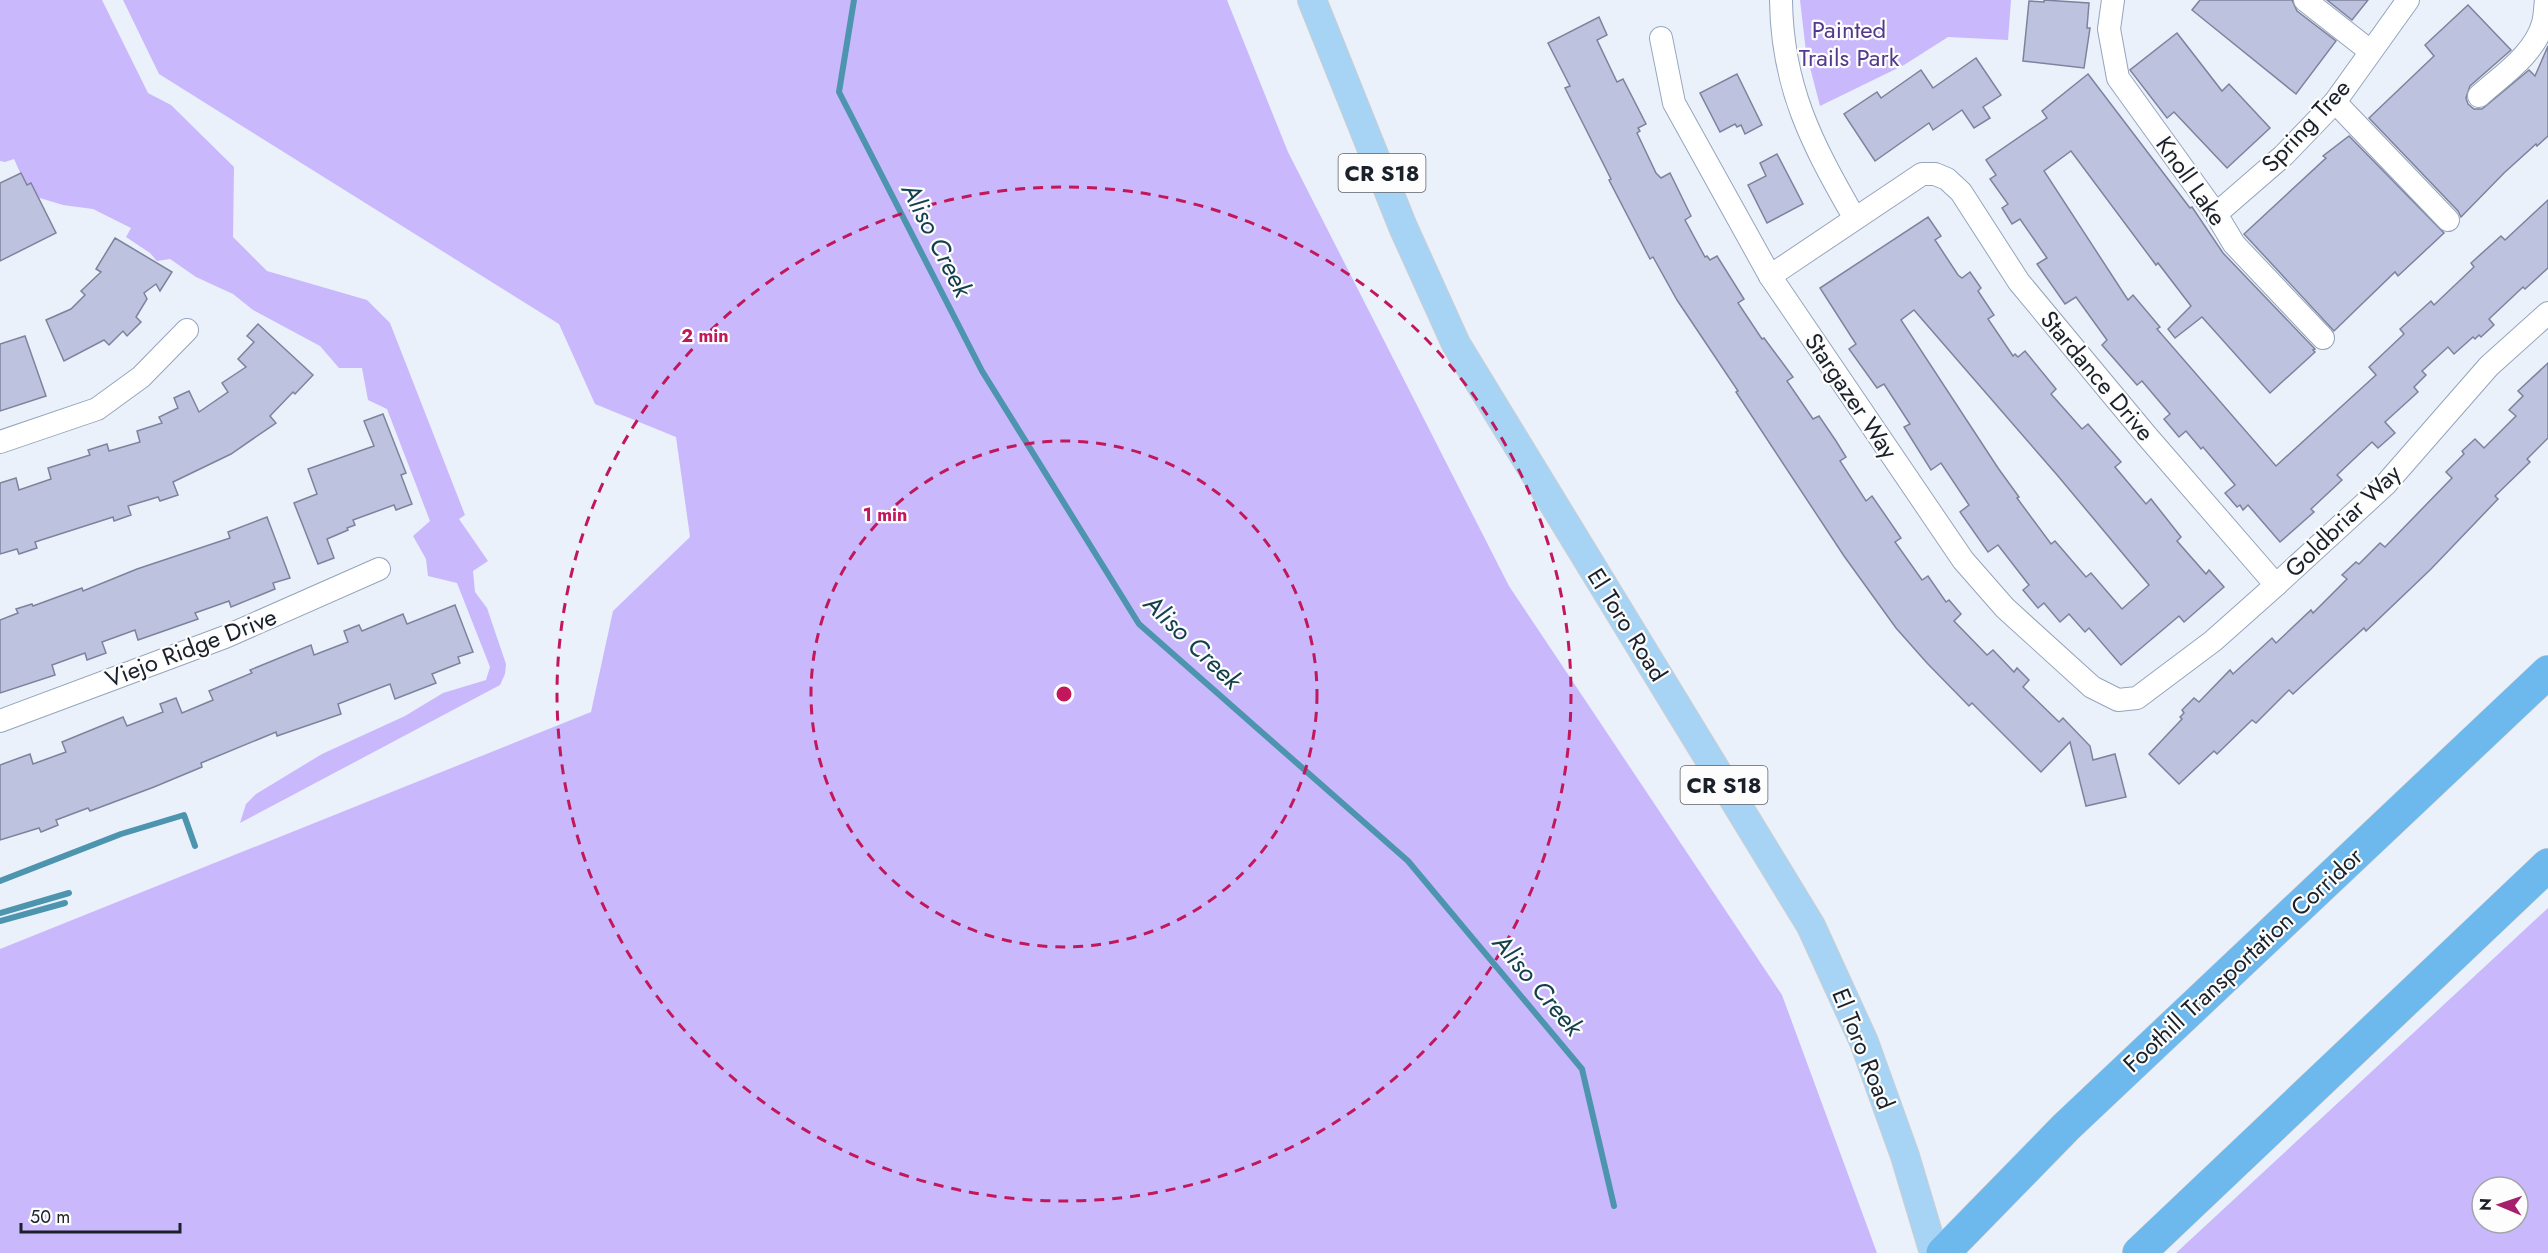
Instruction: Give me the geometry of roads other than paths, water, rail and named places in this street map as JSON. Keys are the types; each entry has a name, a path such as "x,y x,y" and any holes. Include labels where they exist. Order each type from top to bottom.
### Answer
{"highway":[{"name":"Foothill Transportation Corridor","path":"1943,1253 2074,1118 2548,672"},
{"path":"2139,1253 2548,865"}],"main road":[{"name":"El Toro Road","path":"1311,0 1403,227 1456,344 1811,926 1864,1042 1905,1156 1934,1253"}],"street":[{"path":"1770,276 1854,218 1818,155 1793,91 1781,28 1781,0"},
{"name":"Knoll Lake","path":"2113,0 2109,29 2118,78 2235,244 2323,338"},
{"path":"2305,0 2370,51"},
{"name":"Spring Tree","path":"2216,214 2284,155 2335,102 2408,0"},
{"path":"2479,96 2524,54 2537,38 2543,23 2546,0"},
{"name":"Stargazer Way","path":"1661,38 1674,103 1770,276 1963,560 2013,616 2092,687 2118,700"},
{"path":"2335,102 2448,220"},
{"name":"Stardance Drive","path":"1854,218 1922,174 1935,174 1947,179 1961,192 2019,282 2146,435 2276,585"},
{"name":"Goldbriar Way","path":"2118,700 2138,698 2213,641 2276,585 2385,486 2489,366 2548,313"},
{"path":"0,442 96,409 141,377 187,330"},
{"name":"Viejo Ridge Drive","path":"0,721 225,637 379,569"}],"waterway":[{"name":"Aliso Creek","path":"854,0 839,92 982,371 1139,624 1408,861 1582,1069 1614,1206"},
{"path":"0,881 121,834 184,815 195,846"},
{"path":"0,913 69,893"},
{"path":"0,921 65,903"}],"park label":[{"name":"Painted Trails Park","path":"1849,44"}]}
